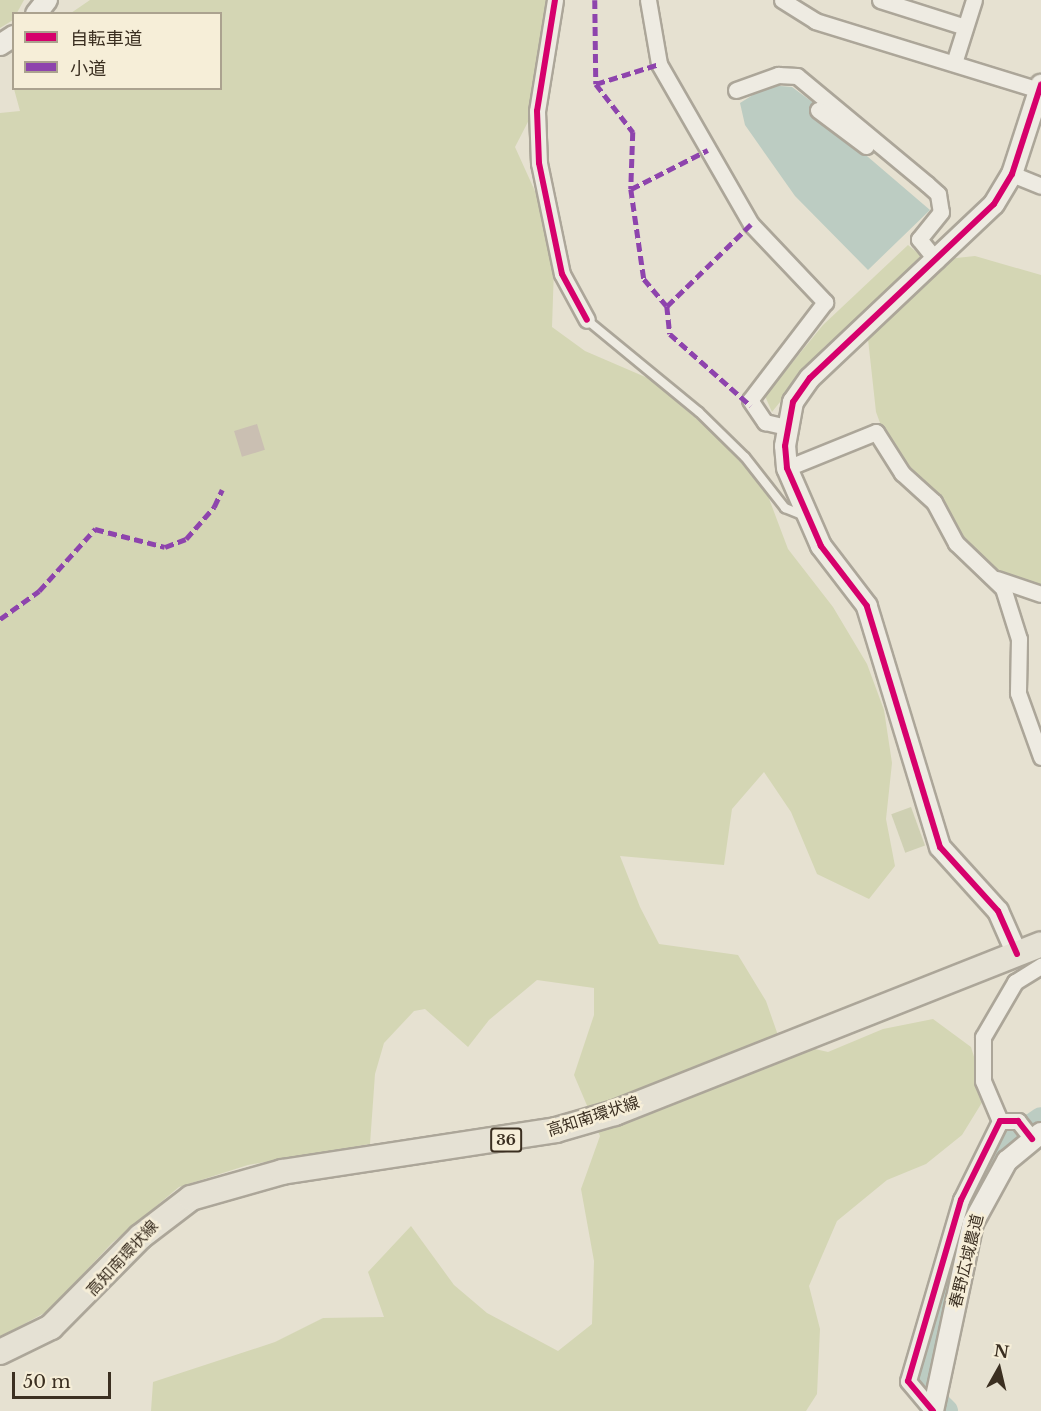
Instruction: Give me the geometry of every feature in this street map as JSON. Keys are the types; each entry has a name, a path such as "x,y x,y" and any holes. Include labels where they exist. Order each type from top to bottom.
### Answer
{"main road":[{"name":"高知南環状線","path":"0,1352 51,1328 140,1237 190,1198 282,1172 556,1130 615,1113 1041,944"}],"street":[{"path":"38,12 47,0"},
{"path":"555,0 537,111 538,163 562,274 587,320"},
{"path":"648,0 659,64 751,224 825,302 750,400 765,422 786,427"},
{"path":"782,0 815,21 1040,87 1012,174 994,204 937,261 810,378 793,402 786,427 787,468 809,518 828,557 867,606 940,847 998,911 1017,954"},
{"path":"880,0 965,27"},
{"path":"954,63 974,0"},
{"path":"736,90 777,75 797,76 927,184 938,194 940,212 919,238 937,261"},
{"path":"818,110 922,187 927,184"},
{"path":"1012,174 1041,186"},
{"path":"787,468 876,432 902,473 934,502 956,543 997,579 1041,594"},
{"path":"997,579 1019,639 1018,693 1041,758"},
{"path":"933,1411 908,1381 914,1347 937,1295 961,1200 1000,1121 983,1081 983,1037 1015,982 1041,966"},
{"path":"1000,1121 1018,1121 1034,1135"},
{"name":"春野広域農道","path":"933,1411 973,1223 987,1189 1034,1135"}],"lane":[{"path":"587,320 699,412 745,457 785,508 809,518"}],"green space":[{"path":"0,0 24,0 17,12 12,12 12,21 0,28"},
{"path":"90,0 549,0 531,116 515,147 539,200 554,268 552,327 585,351 650,379 712,432 765,488 788,549 833,607 867,664 884,710 892,763 886,819 895,866 869,899 817,874 791,812 764,772 732,809 724,865 620,856 640,907 659,944 738,955 766,1001 780,1041 828,1052 883,1029 933,1019 971,1047 986,1096 962,1135 926,1164 887,1180 837,1221 809,1286 820,1329 817,1394 806,1411 151,1411 153,1382 275,1342 323,1318 384,1317 368,1272 411,1226 454,1285 487,1313 558,1351 592,1324 594,1261 581,1189 600,1136 574,1075 594,1015 594,988 537,980 489,1020 468,1047 425,1009 414,1011 384,1043 375,1074 370,1144 248,1165 179,1187 112,1243 48,1311 0,1337 0,113 20,111 14,90 222,90 222,12 72,12"},
{"path":"908,245 925,259 824,347 772,412 765,396 823,325"},
{"path":"975,256 1041,275 1041,594 1011,583 970,552 934,493 890,450 876,412 868,339 947,259"},
{"path":"911,807 925,846 905,853 891,814"}],"shaded area":[{"path":"769,85 792,87 815,104 812,109 930,210 868,270 795,196 745,125 740,103"}],"building":[{"path":"257,424 265,450 242,457 234,431"}],"waterway":[{"path":"946,1411 922,1387 918,1371 945,1298 960,1223 1002,1146 1041,1119"}],"marked path":[{"path":"595,0 596,84 659,64"},
{"path":"596,84 633,132 631,189 644,279 667,306 670,334 751,406"},
{"path":"631,189 708,150"},
{"path":"667,306 751,224"},
{"path":"0,619 39,591 95,529 165,547 186,539 214,507 222,490"}],"cycle path":[{"path":"555,0 537,111 539,163 562,274 587,320"},
{"path":"1017,954 998,911 940,847 867,606 821,546 787,468 785,446 793,402 810,378 994,204 1012,174 1041,85"},
{"path":"933,1411 908,1381 961,1200 1000,1121 1018,1121 1032,1139"}]}
